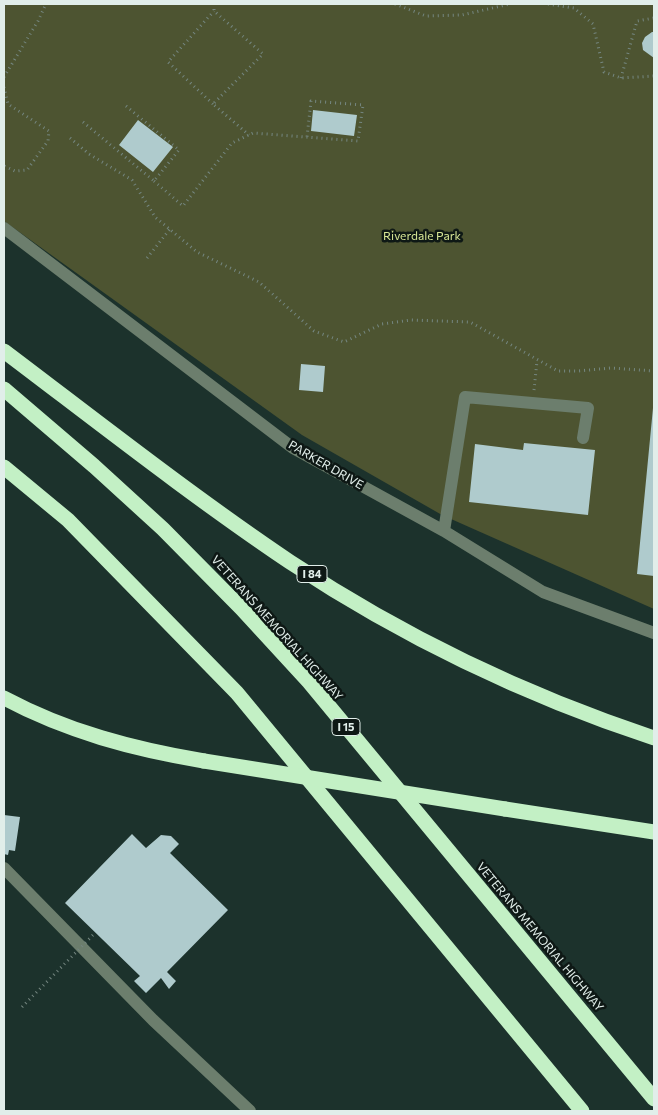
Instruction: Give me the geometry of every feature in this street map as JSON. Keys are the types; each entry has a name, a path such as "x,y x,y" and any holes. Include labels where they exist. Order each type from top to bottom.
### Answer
{"highway":[{"name":"I 84","path":"4,351 291,562 380,616 507,681 654,738"},
{"name":"VETERANS MEMORIAL HIGHWAY","path":"4,389 94,466 156,523 218,584 303,676 654,1099"},
{"path":"4,467 68,520 237,693 582,1111"},
{"path":"4,698 53,722 105,740 144,750 654,832"}],"street":[{"name":"PARKER DRIVE","path":"4,228 293,448 444,530 543,592 654,633"},
{"path":"444,530 465,397 588,408 583,438"},
{"path":"4,868 153,1020 250,1111"}],"path":[{"path":"4,77 38,21 46,4"},
{"path":"214,4 214,11 168,62 212,104 249,134"},
{"path":"395,4 426,16 462,15 510,4"},
{"path":"548,4 574,8 593,24 604,72 621,78 654,76"},
{"path":"212,104 263,54 214,11"},
{"path":"621,78 637,21 654,18"},
{"path":"4,88 8,104 49,131 48,141 27,170 15,172 4,166"},
{"path":"83,122 183,206 232,143 254,132 307,137 358,141 363,105 311,101 307,137"},
{"path":"126,106 179,150 154,181"},
{"path":"70,138 89,154 132,180 155,217 197,252 259,282 314,331 344,342 382,324 411,320 470,322 558,371 578,372 611,368 654,371"},
{"path":"147,258 170,229"},
{"path":"533,392 537,361"},
{"path":"22,1007 95,933"}],"green space":[{"name":"Riverdale Park","path":"4,4 654,4 654,609 442,515 302,435 4,221"}],"building":[{"path":"654,32 654,58 643,50 642,43 645,37"},
{"path":"313,110 357,115 354,136 311,131"},
{"path":"138,120 173,147 153,172 119,145"},
{"path":"301,364 325,366 323,392 299,390"},
{"path":"654,408 654,576 637,574"},
{"path":"524,443 595,450 588,515 469,502 475,444 523,450"},
{"path":"4,815 20,817 15,851 9,850 8,855 4,854"},
{"path":"132,834 146,848 161,835 171,836 179,844 170,853 228,910 167,972 176,981 169,989 161,978 146,993 134,981 140,976 65,903"}]}
